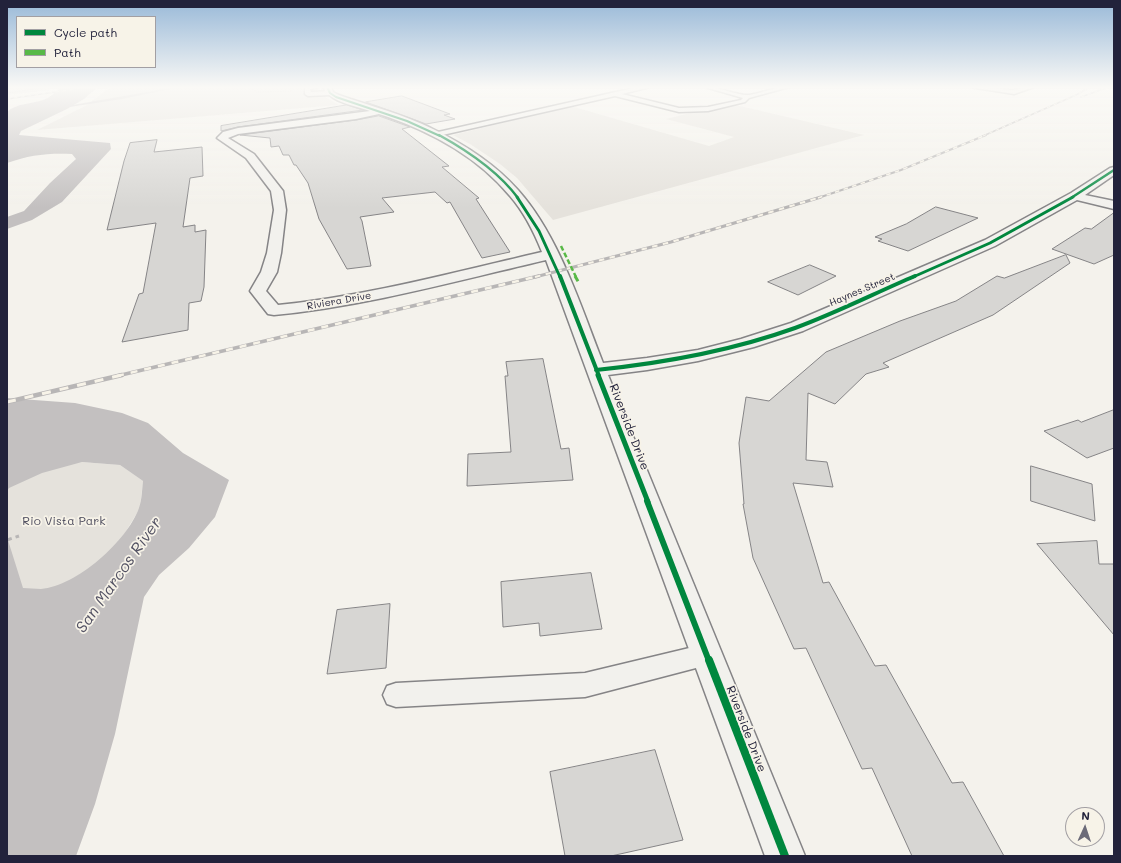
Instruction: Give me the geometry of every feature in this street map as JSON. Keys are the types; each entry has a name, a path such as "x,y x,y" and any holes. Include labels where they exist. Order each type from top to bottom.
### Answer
{"street":[{"name":"Riviera Drive","path":"267,127 238,131 226,134 222,138 250,156 277,191 280,210 274,253 269,272 258,291 274,310 317,306 423,284 551,254"},
{"name":"Riverside Drive","path":"423,127 438,134 486,166 514,194 536,226 551,254 785,856"},
{"name":"Haynes Street","path":"596,370 633,367 694,357 769,338 805,324 990,243 1075,196 1114,170"},
{"path":"1075,196 1114,205"}],"lane":[{"path":"438,134 467,127"},
{"path":"396,696 585,685 706,655"}],"path":[{"path":"7,540 19,536"}],"shaded area":[{"path":"42,127 70,127 37,130"},
{"path":"484,127 644,127 709,146 734,137 697,127 831,127 864,135 553,220 517,178 500,164 470,144 453,135"},
{"name":"Rio Vista Park","path":"82,462 120,465 143,481 140,508 120,541 7,708 7,470"}],"water":[{"path":"7,127 29,127 21,131 19,135 110,143 111,149 62,202 32,220 7,229 7,217 24,211 50,183 76,159 72,154 47,154 31,156 7,163"},
{"name":"San Marcos River","path":"7,398 75,403 122,413 148,423 183,453 229,480 215,517 189,548 159,575 144,597 115,734 95,804 76,856 7,856 7,537 23,588 41,589 55,586 70,580 99,560 124,534 133,521 139,508 143,481 120,465 82,462 42,473 9,488 7,491"}],"building":[{"path":"221,127 237,127 221,131"},
{"path":"300,127 409,127 402,129 449,166 442,167 479,198 476,199 510,252 482,258 450,202 447,203 435,192 382,198 394,212 360,217 371,266 347,269 319,219 308,183 296,165 294,165 289,155 283,155 279,146 271,147 270,138 240,135"},
{"path":"157,140 154,152 202,147 203,176 190,178 183,227 195,225 195,232 206,230 204,287 201,301 189,303 188,330 122,342 139,294 143,293 156,223 107,230 124,161 130,143"},
{"path":"936,207 978,218 908,251 878,241 882,239 875,237 906,224"},
{"path":"1114,213 1114,255 1094,264 1052,249 1085,228 1091,229"},
{"path":"1066,255 1070,263 993,315 883,363 889,367 866,374 835,404 808,393 806,460 827,462 833,487 793,483 823,583 829,582 875,666 886,665 952,783 963,782 1004,856 912,856 872,768 862,769 806,648 794,649 753,558 743,504 739,443 746,397 769,401 826,352 900,321 956,301 997,276 1004,278"},
{"path":"810,265 836,276 798,295 768,282"},
{"path":"543,359 561,449 569,448 573,480 467,486 468,454 511,452 505,376 508,376 506,362"},
{"path":"1114,410 1114,448 1087,458 1044,431 1078,420 1081,422"},
{"path":"1031,466 1092,484 1095,521 1031,501"},
{"path":"1097,541 1099,564 1114,564 1114,635 1037,544"},
{"path":"591,573 602,629 540,636 539,623 503,627 501,582"},
{"path":"390,604 386,668 327,674 337,610"},
{"path":"655,750 683,840 611,856 565,856 550,772"}],"railway":[{"path":"983,136 1003,127"},
{"path":"821,197 901,170 986,135"},
{"path":"538,276 671,242 821,197"},
{"path":"117,376 538,276"},
{"path":"7,402 122,375"}],"marked path":[{"path":"561,246 579,283"}],"cycle path":[{"path":"422,127 470,154 495,173 522,203 534,221 549,251 785,856"},
{"path":"596,370 673,360 723,350 797,327 990,243 1075,196 1114,170"}]}
